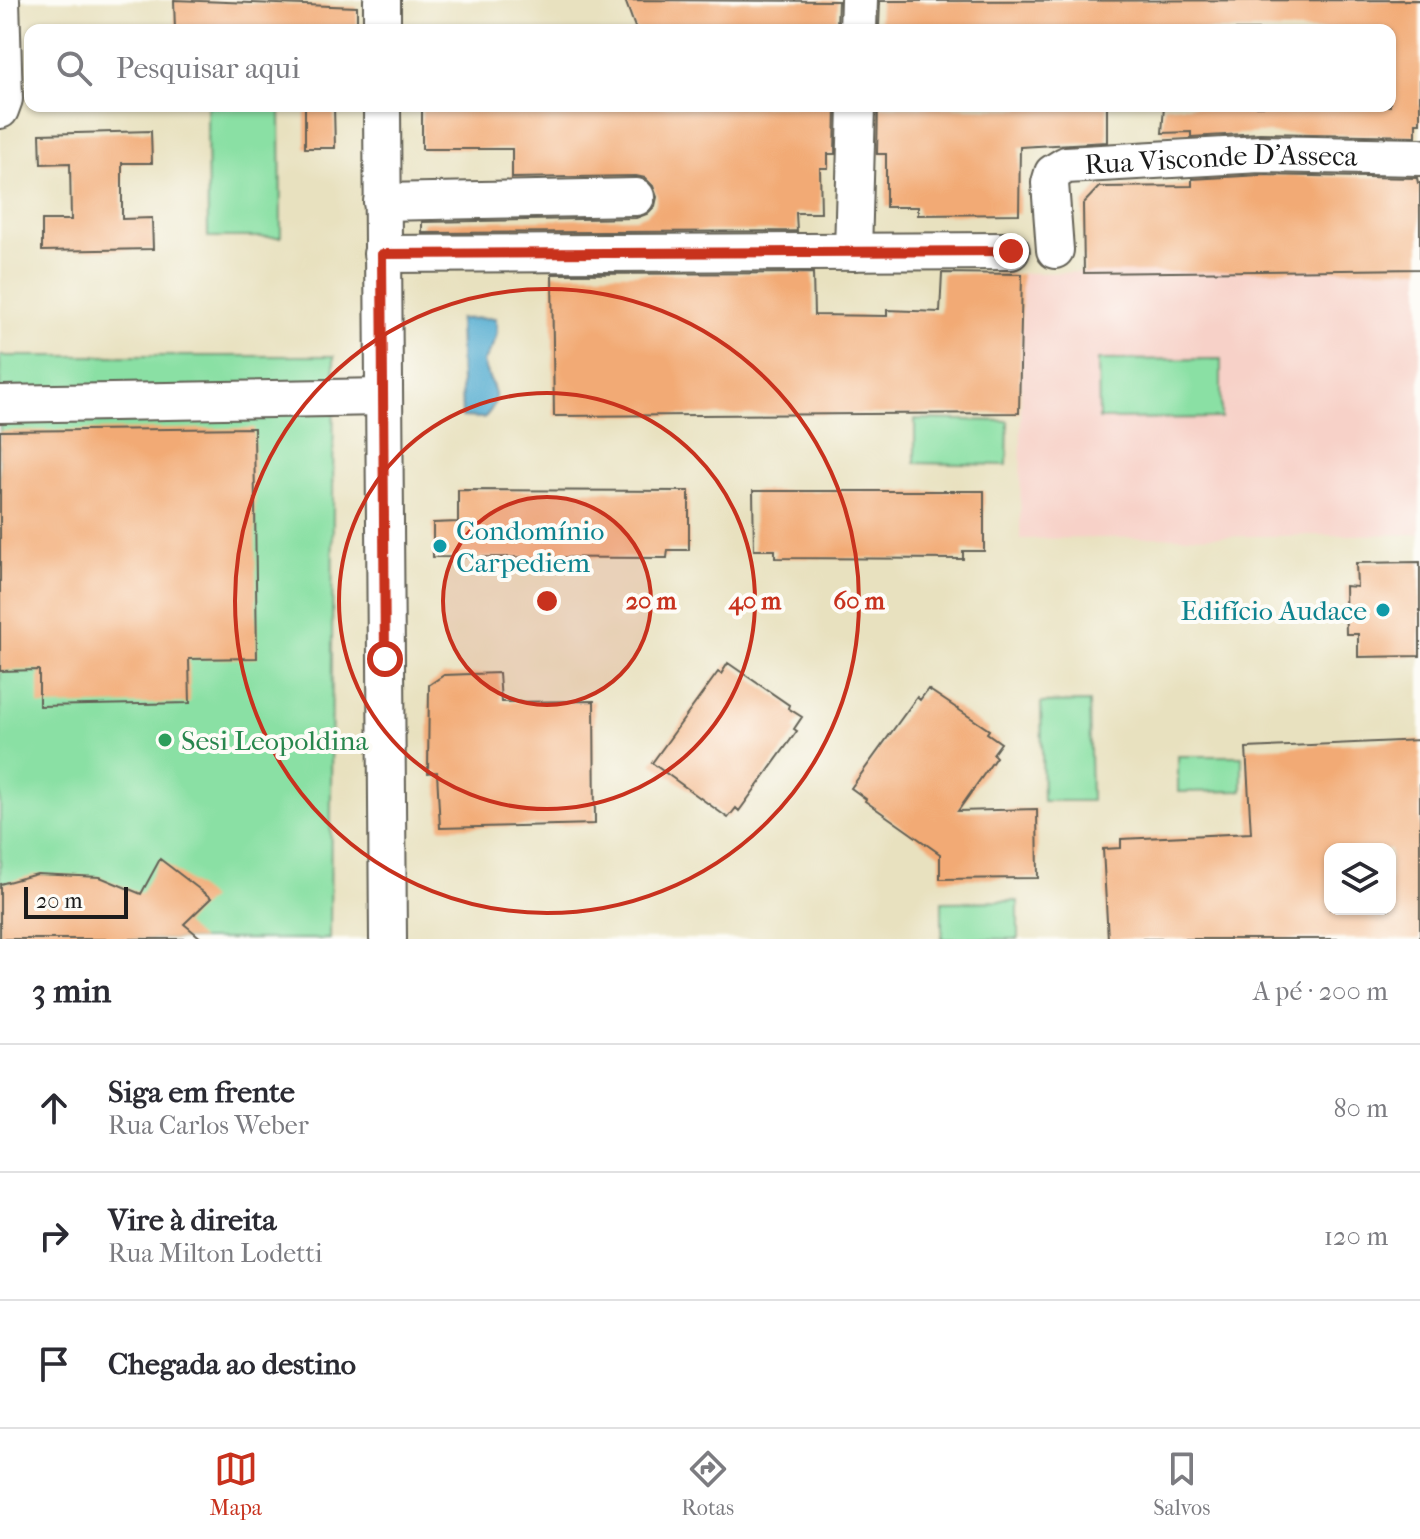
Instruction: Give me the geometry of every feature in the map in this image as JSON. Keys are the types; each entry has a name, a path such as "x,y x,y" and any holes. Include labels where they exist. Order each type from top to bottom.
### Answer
{"street":[{"path":"0,110 4,99 1,0"},
{"path":"382,0 382,24"},
{"path":"858,24 859,0"},
{"path":"382,112 388,939"},
{"path":"853,252 857,112"},
{"name":"Rua Visconde D'Asseca","path":"1055,250 1050,183 1053,173 1066,165 1260,154 1420,157"},
{"path":"382,202 636,197"},
{"path":"382,254 1011,251"},
{"path":"0,404 383,397"}],"shaded area":[{"path":"1420,269 1420,534 1020,539 1022,273"}],"green space":[{"path":"207,112 280,112 281,237 208,237"},
{"name":"Sesi Leopoldina","path":"0,356 334,356 330,939 0,939"},
{"path":"1221,359 1221,418 1099,419 1098,360"},
{"path":"915,419 1008,421 1007,465 915,463"},
{"path":"1089,702 1091,801 1043,801 1041,703"},
{"path":"1178,756 1242,756 1242,791 1178,792"},
{"path":"1018,901 1018,939 942,939 942,902"}],"water":[{"path":"495,318 496,336 483,362 494,391 494,403 484,418 462,417 459,319"}],"building":[{"path":"174,0 357,7 357,24 175,24"},
{"path":"625,0 838,1 837,24 634,24"},
{"path":"1420,0 1420,123 1416,123 1416,136 1260,133 1191,137 1191,132 1162,133 1164,112 1396,112 1396,24 879,24 880,1"},
{"path":"305,112 334,112 335,148 305,148"},
{"path":"422,112 836,112 835,154 828,154 828,168 820,168 821,213 796,213 797,231 422,233 422,222 636,218 647,214 655,206 657,197 653,186 645,178 636,176 512,178 512,149 422,149"},
{"path":"878,112 1107,112 1107,142 1020,147 1019,214 918,215 918,207 886,207 886,154 877,154"},
{"path":"151,131 152,163 122,163 122,219 152,218 153,249 42,251 42,220 71,220 70,163 41,164 40,134"},
{"path":"1260,175 1417,178 1420,183 1420,269 1084,273 1083,204 1099,187 1192,186 1192,179"},
{"path":"813,273 814,315 887,316 887,310 940,312 942,273 1022,274 1019,413 554,416 552,274"},
{"path":"254,428 257,658 189,659 190,703 39,706 39,670 0,671 0,431"},
{"path":"458,490 689,491 689,550 668,550 667,558 433,557 433,523 458,522"},
{"path":"753,491 984,491 984,551 963,551 963,559 775,558 775,550 754,550"},
{"name":"Edifício Audace","path":"1420,562 1420,656 1358,657 1358,634 1346,634 1345,586 1357,587 1356,563"},
{"path":"728,663 802,717 794,729 797,731 739,811 736,808 728,818 652,763 718,672 721,674"},
{"path":"499,673 501,702 594,701 595,824 440,828 437,772 428,773 429,685 444,675"},
{"path":"928,689 989,730 987,733 1001,743 993,754 996,757 958,811 1037,809 1038,878 940,879 940,854 851,788 917,697 920,700"},
{"path":"1420,740 1420,939 1108,939 1103,849 1121,848 1121,839 1251,833 1246,748"},
{"path":"160,859 211,898 184,924 202,939 0,939 0,884 37,874 100,877 141,894"}],"place":[{"name":"Condomínio Carpediem","path":"440,546"},
{"name":"Edifício Audace","path":"1383,610"},
{"name":"Sesi Leopoldina","path":"165,740"}],"route":[{"path":"385,659 382,254 1011,251"}]}
